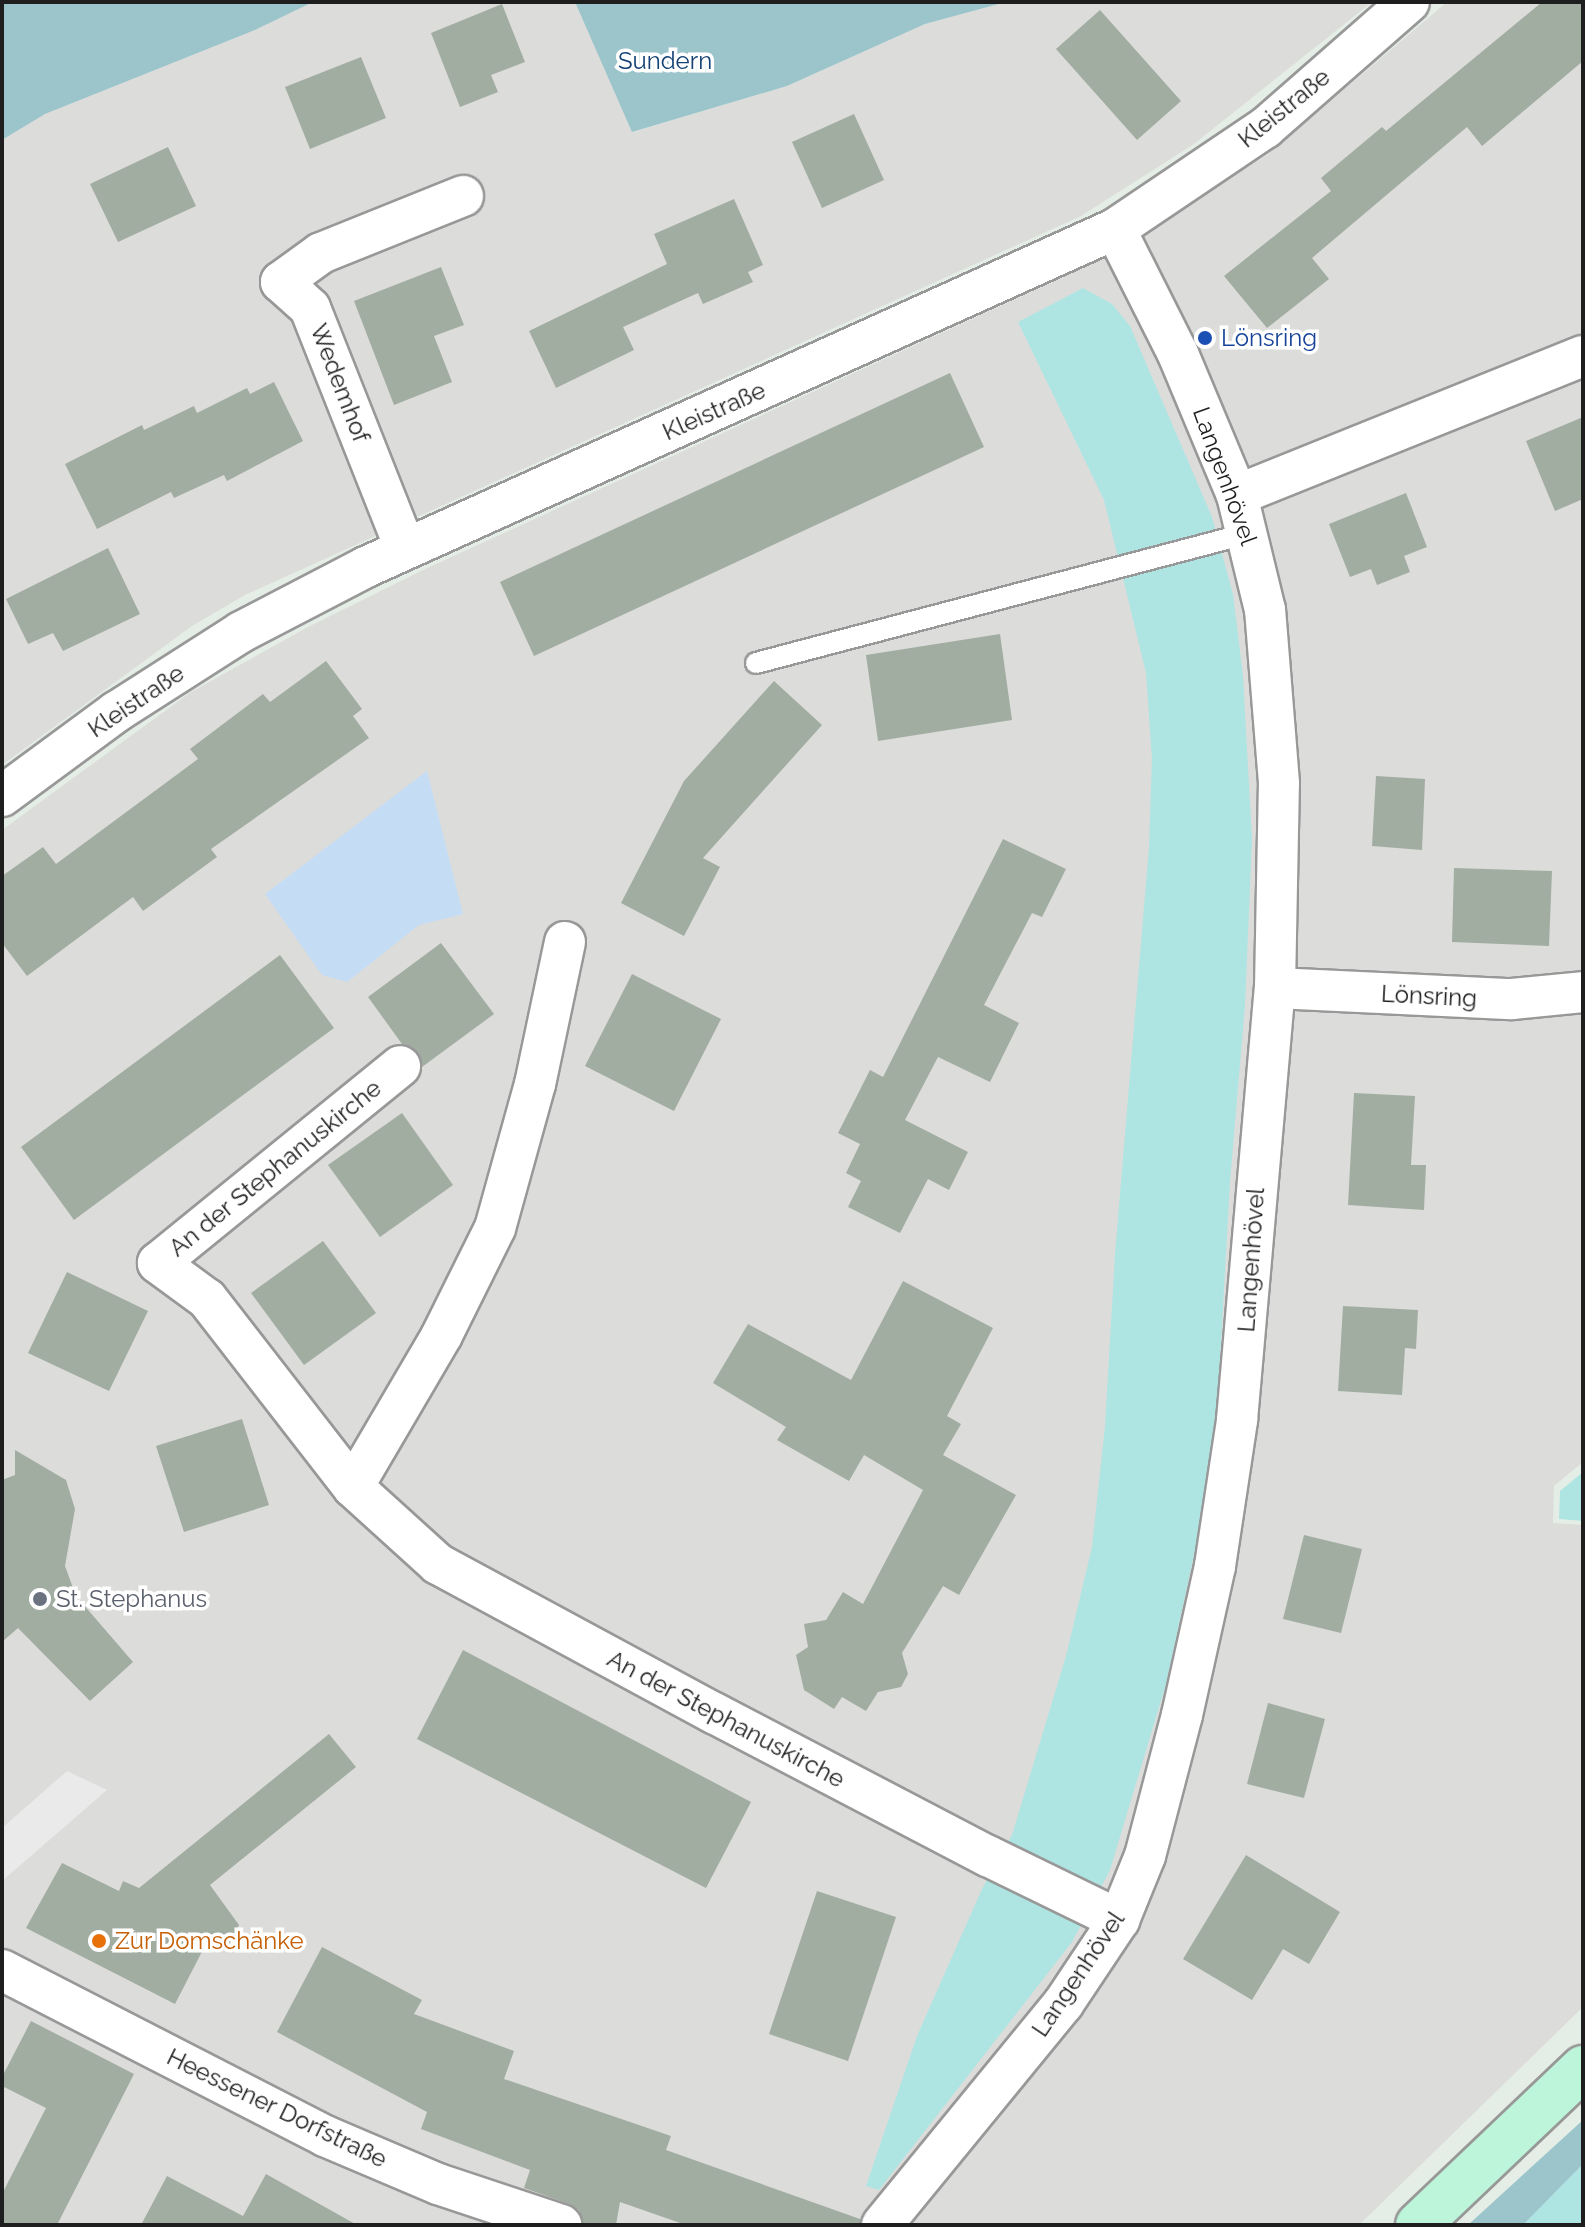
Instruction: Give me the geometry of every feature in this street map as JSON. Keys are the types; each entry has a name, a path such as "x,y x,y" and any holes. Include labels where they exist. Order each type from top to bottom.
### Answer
{"main road":[{"path":"1418,2225 1583,2068"}],"street":[{"name":"Kleistraße","path":"2,796 116,712 241,632 405,548 1115,229 1265,128 1409,2"},
{"name":"Wedemhof","path":"405,548 310,308 281,282 321,253 463,196"},
{"name":"Langenhövel","path":"882,2225 1063,2004 1119,1920 1145,1856 1182,1715 1230,1483 1275,988 1279,783 1265,610 1249,533 1237,495 1178,354 1115,229"},
{"path":"1237,495 1583,356"},
{"path":"353,1487 442,1335 495,1228 535,1084 565,942"},
{"name":"Lönsring","path":"1275,988 1512,999 1583,992"},
{"name":"An der Stephanuskirche","path":"400,1066 158,1263 207,1299 353,1487 438,1564 742,1728 1119,1920"},
{"name":"Heessener Dorfstraße","path":"2,1970 325,2136 438,2184 561,2225"}],"lane":[{"path":"756,663 1249,533"}],"shaded area":[{"path":"313,2 575,2 633,132 787,86 925,24 1006,2 1372,2 1194,144 1081,216 245,595 192,626 2,765 2,140 45,114 255,30"},
{"path":"1447,2 1583,2 1583,1462 1554,1486 1553,1523 1583,1525 1583,2007 1359,2225 2,2225 2,830 191,692 308,627 423,570 1086,267 1267,155"},
{"path":"1083,288 1112,304 1130,326 1212,517 1233,594 1243,676 1252,839 1245,1005 1230,1182 1218,1396 1200,1527 1166,1684 1110,1870 1072,1942 879,2190 866,2186 917,2036 982,1889 1012,1835 1066,1656 1092,1547 1105,1426 1115,1254 1149,847 1152,759 1146,673 1104,500 1018,322"},
{"path":"427,771 463,914 419,925 347,982 322,975 265,894"},
{"path":"1583,1472 1583,1521 1559,1519 1560,1491"},
{"path":"67,1771 107,1790 2,1881 2,1828"},
{"path":"1583,2164 1583,2225 1523,2225"}],"green space":[{"path":"2,2 313,2 255,30 45,114 2,140"},
{"name":"Sundern","path":"575,2 1006,2 925,24 787,86 632,132"},
{"path":"1583,2120 1583,2164 1523,2225 1468,2225"}],"building":[{"path":"1542,2 1583,2 1583,61 1482,146 1467,127 1312,258 1329,279 1267,328 1224,276 1331,191 1321,178 1382,127 1386,131"},
{"path":"502,4 525,62 491,75 498,92 460,107 431,33"},
{"path":"1100,10 1181,101 1137,140 1056,49"},
{"path":"361,57 386,118 310,149 285,87"},
{"path":"854,114 884,180 822,208 792,142"},
{"path":"168,147 196,206 118,242 90,184"},
{"path":"734,199 763,265 748,272 753,282 703,304 698,293 623,327 634,350 556,388 529,331 667,264 654,234"},
{"path":"441,267 464,325 434,336 452,382 394,405 354,301"},
{"path":"950,373 984,447 534,656 500,582"},
{"path":"274,382 303,441 227,481 224,475 174,498 171,492 97,529 65,464 142,425 144,430 194,406 197,413 247,388 250,394"},
{"path":"1583,417 1583,499 1555,511 1526,441"},
{"path":"1406,493 1427,547 1404,556 1410,572 1377,585 1371,569 1350,577 1329,524"},
{"path":"108,548 140,614 63,651 53,633 28,644 6,599"},
{"path":"1000,634 1012,720 878,741 866,655"},
{"path":"326,661 362,709 353,716 369,738 211,849 217,857 143,911 133,897 27,976 2,943 2,876 43,847 56,864 198,759 190,749 263,694 270,702"},
{"path":"774,681 822,725 703,858 720,867 684,936 621,903 684,781"},
{"path":"1376,776 1425,779 1422,850 1372,846"},
{"path":"1003,839 1066,869 1042,917 1032,913 984,1005 1019,1023 990,1082 938,1057 905,1120 968,1152 949,1190 928,1179 900,1233 848,1207 861,1181 846,1173 860,1144 838,1133 870,1070 883,1077"},
{"path":"1454,868 1552,871 1549,946 1452,942"},
{"path":"441,943 494,1014 422,1067 418,1052 402,1044 368,997"},
{"path":"280,955 334,1028 74,1220 21,1147"},
{"path":"632,974 721,1019 674,1111 585,1066"},
{"path":"1354,1093 1415,1096 1411,1165 1426,1165 1424,1210 1348,1205"},
{"path":"402,1113 453,1185 380,1237 328,1165"},
{"path":"323,1241 376,1313 304,1365 251,1293"},
{"path":"67,1272 148,1311 109,1391 28,1353"},
{"path":"903,1281 993,1328 947,1416 961,1424 943,1455 1016,1495 959,1595 943,1586 902,1653 908,1674 901,1687 878,1692 866,1711 842,1697 834,1709 804,1690 796,1655 808,1647 804,1624 826,1620 843,1592 863,1604 923,1490 864,1455 849,1481 777,1440 786,1427 713,1383 748,1324 851,1380"},
{"path":"1343,1306 1418,1310 1416,1349 1405,1348 1402,1395 1338,1391"},
{"path":"242,1419 269,1505 184,1532 156,1446"},
{"name":"St. Stephanus","path":"15,1450 66,1480 75,1509 65,1566 76,1596 133,1662 90,1701 18,1628 2,1642 2,1480 15,1475"},
{"path":"1304,1535 1362,1549 1341,1633 1283,1619"},
{"path":"463,1650 751,1802 706,1888 417,1739"},
{"path":"1268,1703 1325,1719 1304,1798 1247,1784"},
{"path":"329,1734 356,1767 210,1885 239,1925 226,1950 208,1940 175,2004 26,1928 62,1863 119,1891 123,1881 139,1888"},
{"path":"1246,1855 1340,1912 1309,1964 1283,1949 1252,2000 1183,1959"},
{"path":"817,1891 896,1917 848,2061 769,2034"},
{"path":"322,1947 422,2000 414,2014 514,2051 504,2079 671,2136 666,2150 860,2219 860,2225 686,2225 620,2202 616,2225 583,2225 579,2210 524,2188 530,2170 421,2129 427,2112 277,2032"},
{"path":"31,2021 134,2074 57,2225 2,2225 2,2194 46,2108 2,2086 2,2077"},
{"path":"266,2174 357,2225 141,2225 167,2176 243,2216"}],"place":[{"name":"Lönsring","path":"1205,338"},
{"name":"St. Stephanus","path":"40,1599"},
{"name":"Zur Domschänke","path":"99,1941"}]}
